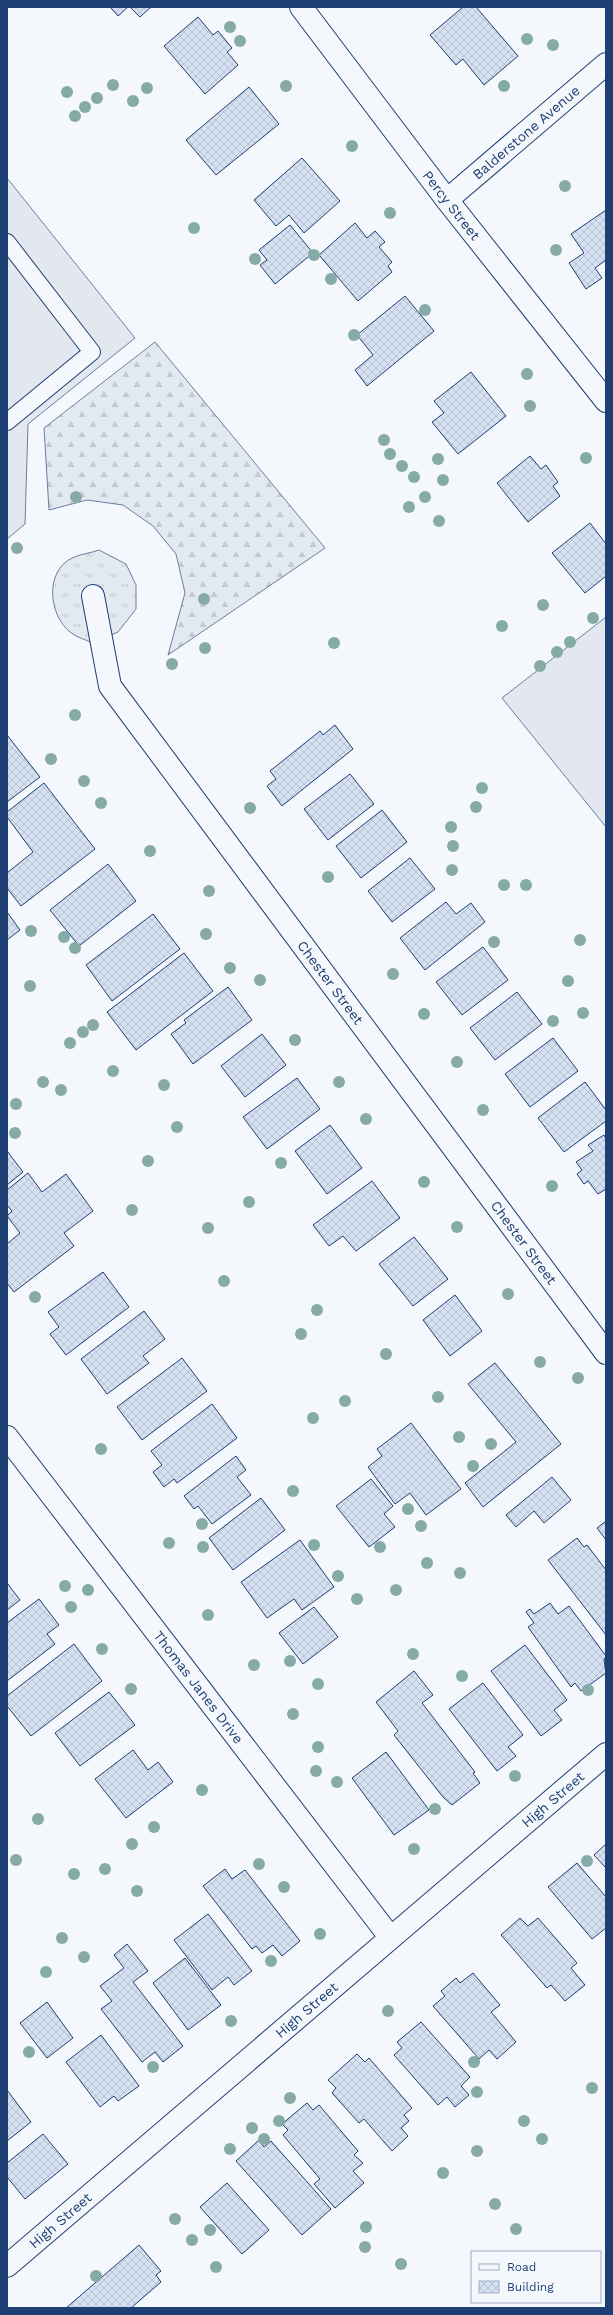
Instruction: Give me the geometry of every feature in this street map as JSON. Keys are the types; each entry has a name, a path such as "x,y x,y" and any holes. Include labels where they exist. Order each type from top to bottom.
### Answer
{"street":[{"name":"Percy Street","path":"301,7 447,200 606,401"},
{"name":"Balderstone Avenue","path":"447,200 606,64"},
{"name":"Chester Street","path":"93,596 110,686 606,1353"},
{"name":"Thomas Janes Drive","path":"7,1437 390,1937"},
{"name":"High Street","path":"7,2266 390,1937 606,1754"}],"lane":[{"path":"7,242 92,352 7,422"}],"green space":[{"path":"155,342 325,548 168,655 185,593 176,554 153,526 123,505 87,500 49,510 44,428"},
{"path":"99,550 126,564 136,585 136,609 118,632 93,643 72,634 63,625 54,605 53,594 57,573 63,565 72,558"}],"shaded area":[{"path":"7,178 135,338 28,424 25,524 7,539"},
{"path":"606,617 606,827 502,698"}],"building":[{"path":"110,7 128,7 118,16"},
{"path":"130,7 151,7 140,17"},
{"path":"463,7 476,7 518,56 484,85 463,59 456,65 430,35"},
{"path":"198,17 213,35 218,31 232,48 227,52 238,65 205,94 164,46"},
{"path":"249,87 279,124 216,175 186,140"},
{"path":"302,158 340,201 304,233 289,215 276,226 254,200"},
{"path":"606,210 606,260 595,268 602,278 586,289 569,263 584,253 571,234"},
{"path":"355,223 367,238 375,231 385,242 379,247 392,262 388,266 392,272 358,301 319,255"},
{"path":"290,225 313,253 275,284 260,265 267,260 259,250"},
{"path":"405,296 434,331 367,386 355,370 373,355 357,335"},
{"path":"471,372 506,416 458,454 432,422 444,413 434,401"},
{"path":"530,456 541,469 546,465 558,482 553,486 560,496 528,522 497,483"},
{"path":"590,523 606,544 606,576 585,593 552,553"},
{"path":"335,725 353,749 282,806 267,786 276,779 270,771 320,731 323,735"},
{"path":"7,735 40,777 7,802"},
{"path":"350,774 374,804 328,840 304,809"},
{"path":"44,783 95,849 21,906 7,888 7,873 33,852 7,817 7,812"},
{"path":"382,810 407,842 361,878 336,846"},
{"path":"410,858 435,889 392,922 368,891"},
{"path":"108,864 136,901 79,946 50,910"},
{"path":"446,902 456,914 471,903 485,922 425,970 400,938"},
{"path":"7,912 20,930 7,940"},
{"path":"153,914 180,949 112,1001 86,965"},
{"path":"483,947 508,980 462,1015 436,982"},
{"path":"184,953 213,991 136,1050 107,1012"},
{"path":"228,987 252,1020 193,1064 171,1034 186,1023 184,1020"},
{"path":"517,992 542,1024 495,1060 470,1028"},
{"path":"262,1034 286,1065 245,1097 221,1066"},
{"path":"553,1038 578,1071 530,1107 505,1074"},
{"path":"297,1078 320,1109 267,1149 243,1117"},
{"path":"585,1082 606,1110 606,1121 564,1152 538,1118"},
{"path":"330,1125 362,1168 327,1194 295,1151"},
{"path":"604,1135 606,1139 606,1189 598,1194 588,1181 584,1184 577,1174 582,1170 576,1162 593,1151 588,1145"},
{"path":"7,1151 23,1172 7,1185"},
{"path":"28,1173 42,1192 66,1174 93,1211 64,1233 74,1246 14,1292 7,1283 7,1244 20,1233 7,1216 12,1211 7,1205 7,1190"},
{"path":"372,1181 400,1218 356,1251 343,1236 329,1246 313,1225"},
{"path":"414,1237 448,1279 413,1306 379,1264"},
{"path":"103,1272 129,1307 66,1355 50,1334 59,1327 48,1312"},
{"path":"455,1295 482,1331 450,1356 423,1320"},
{"path":"144,1311 165,1339 143,1356 149,1363 107,1394 81,1359"},
{"path":"182,1358 207,1391 142,1440 117,1407"},
{"path":"495,1363 561,1444 483,1507 465,1483 516,1442 468,1384"},
{"path":"212,1404 237,1438 177,1483 174,1479 164,1487 153,1472 162,1465 151,1451"},
{"path":"411,1423 461,1489 426,1515 410,1493 395,1504 368,1467 382,1456 377,1449"},
{"path":"236,1456 246,1470 237,1477 251,1495 212,1524 198,1506 194,1509 184,1496"},
{"path":"552,1477 571,1500 544,1523 534,1511 516,1527 506,1515"},
{"path":"371,1479 393,1506 384,1514 395,1527 369,1547 336,1506"},
{"path":"261,1498 285,1530 233,1570 209,1538"},
{"path":"606,1521 606,1540 597,1528"},
{"path":"577,1538 584,1547 587,1545 606,1570 606,1635 548,1560"},
{"path":"300,1540 334,1587 302,1610 294,1599 267,1618 241,1582"},
{"path":"7,1583 20,1600 7,1610"},
{"path":"39,1599 59,1625 47,1634 55,1644 7,1681 7,1623"},
{"path":"550,1603 558,1614 569,1606 606,1656 604,1660 606,1673 581,1691 575,1683 571,1687 528,1627 534,1623 526,1612 530,1609 534,1614"},
{"path":"314,1607 338,1637 303,1664 279,1633"},
{"path":"74,1644 102,1681 31,1736 7,1706 7,1696"},
{"path":"525,1645 567,1700 554,1710 562,1720 541,1736 491,1671"},
{"path":"414,1671 433,1695 422,1703 475,1772 473,1773 480,1783 452,1805 443,1797 394,1735 398,1731 376,1702"},
{"path":"483,1683 523,1735 508,1747 516,1756 497,1771 449,1709"},
{"path":"109,1692 135,1725 80,1766 55,1733"},
{"path":"133,1750 148,1770 158,1762 173,1782 126,1818 95,1779"},
{"path":"386,1752 429,1810 394,1835 352,1778"},
{"path":"606,1844 606,1868 594,1855"},
{"path":"577,1863 606,1897 606,1928 592,1939 548,1887"},
{"path":"225,1869 232,1879 245,1870 300,1941 282,1956 273,1945 262,1953 256,1946 252,1949 203,1886"},
{"path":"208,1914 252,1971 234,1985 228,1977 212,1990 174,1940"},
{"path":"520,1918 528,1926 538,1918 577,1963 571,1968 585,1985 565,2001 551,1985 547,1988 501,1935"},
{"path":"127,1944 148,1971 133,1982 183,2046 163,2062 155,2052 142,2062 101,2009 112,2001 100,1986 124,1968 114,1955"},
{"path":"185,1958 221,2005 188,2030 153,1983"},
{"path":"473,1973 500,2005 491,2012 516,2042 497,2059 489,2050 479,2059 433,2006 445,1996 441,1991 456,1978 460,1983"},
{"path":"47,2002 73,2038 47,2058 20,2023"},
{"path":"421,2022 470,2077 461,2086 469,2095 455,2107 447,2097 438,2105 394,2055 402,2048 397,2042"},
{"path":"101,2035 139,2086 118,2101 114,2096 100,2107 66,2062"},
{"path":"357,2054 365,2062 369,2058 412,2108 404,2115 409,2121 401,2128 408,2136 392,2151 364,2119 359,2123 332,2093 336,2088 328,2080"},
{"path":"7,2090 31,2122 7,2141"},
{"path":"307,2103 313,2110 319,2105 358,2151 354,2155 363,2163 353,2171 364,2183 335,2208 314,2184 320,2179 283,2135 288,2130 282,2124"},
{"path":"43,2134 68,2164 25,2199 7,2177 7,2163"},
{"path":"259,2140 264,2147 271,2141 331,2209 302,2235 236,2161"},
{"path":"227,2183 269,2230 242,2254 200,2207"},
{"path":"139,2245 161,2271 156,2275 161,2282 131,2308 66,2308"}]}
